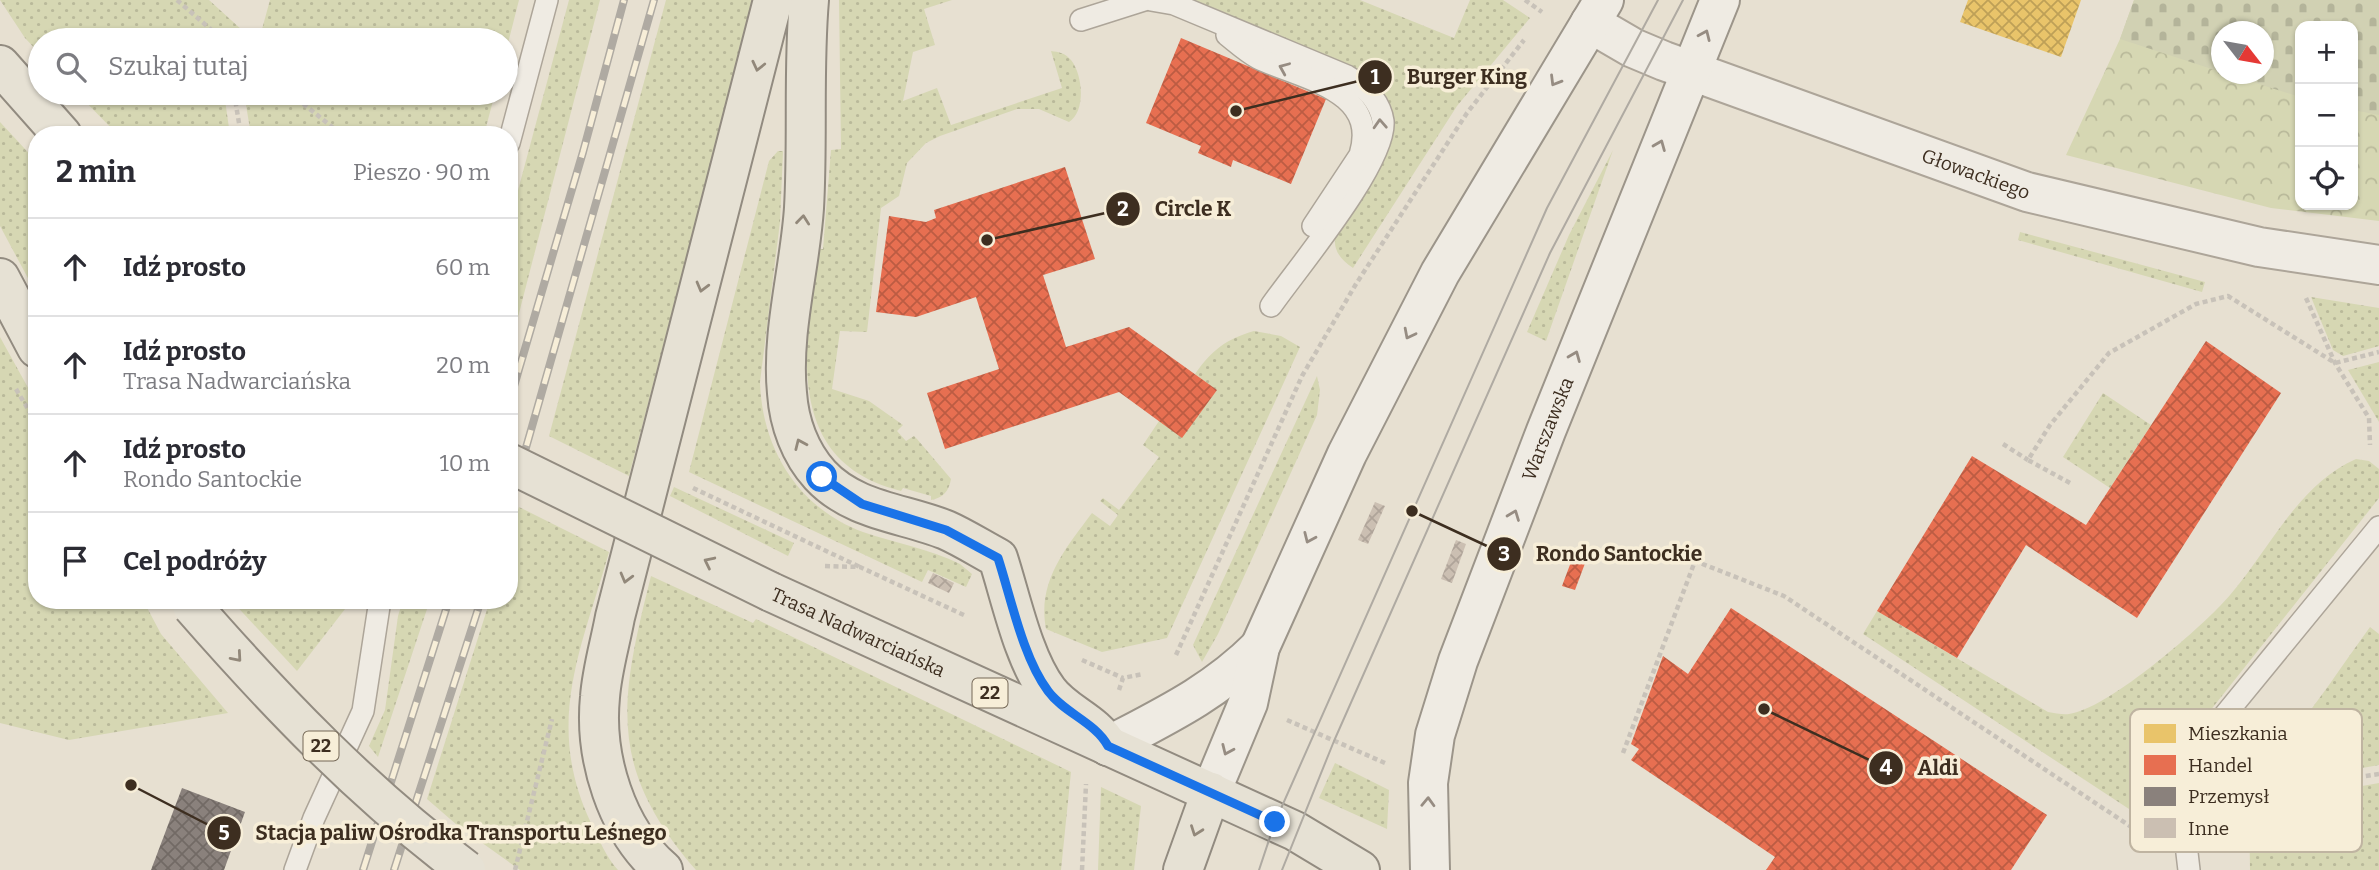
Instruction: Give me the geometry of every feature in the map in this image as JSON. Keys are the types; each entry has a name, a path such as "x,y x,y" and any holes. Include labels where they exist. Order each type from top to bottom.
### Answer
{"main road":[{"path":"663,870 635,839 615,798 602,751 600,698 615,617 774,0"},
{"path":"810,0 805,68 804,211 785,365 793,428 805,455 822,477 840,492 862,504 946,530 998,558 1039,679 1056,702 1103,736 1108,746 1189,705 1233,675 1260,647"},
{"name":"Warszawska","path":"1430,870 1429,783 1435,735 1458,661 1689,70 1720,0"},
{"path":"1183,870 1211,792 1248,704 1260,647 1347,454 1440,273 1597,11"},
{"name":"Głowackiego","path":"1597,11 1633,48 2027,192 2259,247 2379,265"},
{"path":"0,65 28,97"},
{"path":"35,105 54,126"},
{"path":"0,278 28,331"},
{"name":"Trasa Nadwarciańska","path":"518,467 771,592 1211,792"},
{"name":"22","path":"196,609 258,681 332,757 416,832 466,870"},
{"name":"22","path":"1211,792 1295,831 1360,870"}],"lane":[{"path":"514,126 547,0"},
{"path":"1081,20 1144,0"},
{"path":"1150,0 1174,4 1347,76 1369,92 1379,109 1382,133 1371,163 1271,306"},
{"path":"2230,709 2379,527"},
{"path":"295,870 314,818 363,711 379,609"},
{"path":"2187,852 2189,870"}],"path":[{"path":"177,0 209,28"},
{"path":"1525,0 1542,12"},
{"path":"1536,21 1549,0"},
{"path":"1213,688 1170,668 1302,376 1356,284 1460,125 1530,31"},
{"path":"236,105 240,126"},
{"path":"305,105 331,126"},
{"path":"2028,460 2050,425 2109,353 2196,304 2228,296 2335,363 2379,352"},
{"path":"2305,296 2335,363 2369,418 2370,445"},
{"path":"12,382 28,409"},
{"path":"2003,444 2070,483"},
{"path":"690,487 985,624 1023,635 1123,678"},
{"path":"1623,752 1695,561 1784,596 2130,826"},
{"path":"813,565 860,567"},
{"path":"1248,704 1429,783"}],"green space":[{"path":"0,0 209,0 240,28 28,28 28,41"},
{"path":"270,0 519,0 512,28 262,28"},
{"path":"569,0 600,0 518,317 518,190"},
{"path":"666,0 754,0 629,476 549,436"},
{"path":"839,0 952,0 924,9 935,45 913,52 903,101 937,88 951,125 1062,88 1051,51 1062,53 1071,60 1080,83 1078,110 1069,122 1039,109 1017,109 926,143 907,163 899,196 881,208 867,332 840,331 832,389 869,401 903,425 897,431 906,441 914,436 917,439 951,479 945,493 931,500 931,496 903,488 901,491 862,476 835,454 818,426 810,394 808,322 817,249 823,249 831,150 841,149"},
{"path":"1192,0 1360,0 1454,38 1470,0 1503,0 1530,18 1457,106 1353,268 1340,257 1335,246 1336,235 1364,192 1372,172 1379,90 1357,70"},
{"path":"2134,0 2379,0 2379,221 2271,208 2066,155 2120,39"},
{"path":"2134,0 2379,0 2379,115 2358,111 2358,21 2295,21 2295,95 2259,84 2274,84 2274,21 2211,21 2211,69 2120,39"},
{"path":"89,105 226,105 229,126 109,126"},
{"path":"246,105 492,105 486,126 250,126"},
{"path":"0,122 28,152 28,278 0,226"},
{"path":"1613,150 1546,341 1527,332 1569,235"},
{"path":"778,151 783,151 780,222 760,382 762,407 776,453 802,492 820,508 863,532 925,550 960,564 972,574 966,587 928,570 922,582 689,472 769,161"},
{"path":"2020,232 2205,282 2202,292 2018,240"},
{"path":"2311,297 2379,308 2379,346 2343,356 2333,350"},
{"path":"1254,331 1281,336 1300,347 1167,638 1102,652 1046,629 1044,612 1049,581 1072,540 1092,513 1110,526 1118,515 1100,501 1103,498 1119,510 1159,457 1143,445 1159,421 1216,390 1195,374 1220,346"},
{"path":"0,337 28,388 28,609 148,609 161,634 228,713 69,740 0,723"},
{"path":"2379,362 2379,422 2348,370"},
{"path":"1317,376 1320,390 1317,415 1218,634 1202,662 1193,645"},
{"path":"2103,393 2151,425 2110,488 2063,457"},
{"path":"2356,459 2369,461 2379,469 2379,498 2212,709 2130,709 2130,810 1863,634 1877,611 2048,712 2067,714 2085,709 2105,699 2148,669 2207,619 2236,587 2297,505 2334,471"},
{"path":"674,487 794,543 788,556 670,496"},
{"path":"519,507 609,552 579,655 569,719 570,752 577,787 591,823 618,870 520,870 457,825 427,799 487,609 518,609"},
{"path":"651,576 753,623 756,619 1071,772 1061,870 696,870 667,833 647,798 634,764 628,731 632,660"},
{"path":"239,609 345,609 297,671"},
{"path":"400,609 427,609 378,757 369,746 385,710"},
{"path":"2370,627 2379,634 2379,765 2362,768 2362,709 2311,709"},
{"path":"1335,763 1389,790 1387,829 1319,798"},
{"path":"2379,783 2379,870 2250,870 2250,852 2362,852 2362,786"},
{"path":"1101,787 1141,806 1134,870 1098,870"}],"building: Mieszkania":[{"path":"1968,0 2081,0 2061,57 1960,22"}],"building: Handel":[{"path":"1181,38 1326,99 1291,184 1233,160 1231,167 1198,153 1201,146 1146,123"},
{"path":"1065,167 1095,259 1043,275 1066,347 1129,327 1217,390 1182,438 1119,392 945,449 927,393 999,369 976,297 916,317 876,312 889,216 926,222 936,218 934,210"},
{"path":"2206,341 2281,393 2137,618 2026,545 1957,658 1877,611 1972,456 2086,525"},
{"path":"1574,554 1587,558 1575,590 1562,586"},
{"path":"1731,608 2047,815 2011,870 1766,870 1775,857 1631,760 1639,749 1631,744 1663,656 1688,674"}],"building: Przemysł":[{"path":"182,788 245,812 224,870 151,870"}],"building: Inne":[{"path":"1375,502 1385,506 1368,544 1358,540"},
{"path":"1456,540 1466,544 1452,583 1441,579"},
{"path":"933,573 954,583 949,593 928,583"}],"tram line":[{"path":"1259,870 1275,822 1547,208 1658,0"},
{"path":"1282,870 1334,741 1550,253 1683,0"}],"railway":[{"path":"518,372 583,152 624,0"},
{"path":"518,476 654,0"},
{"path":"363,870 446,609"},
{"path":"394,870 478,609"}],"place":[{"name":"Burger King","path":"1236,111"},
{"name":"Circle K","path":"987,240"},
{"name":"Rondo Santockie","path":"1412,511"},
{"name":"Aldi","path":"1764,709"},
{"name":"Stacja paliw Ośrodka Transportu Leśnego","path":"131,785"}],"route":[{"path":"822,477 840,492 862,504 946,530 998,558 1039,679 1056,702 1103,736 1108,746 1275,822"}]}
